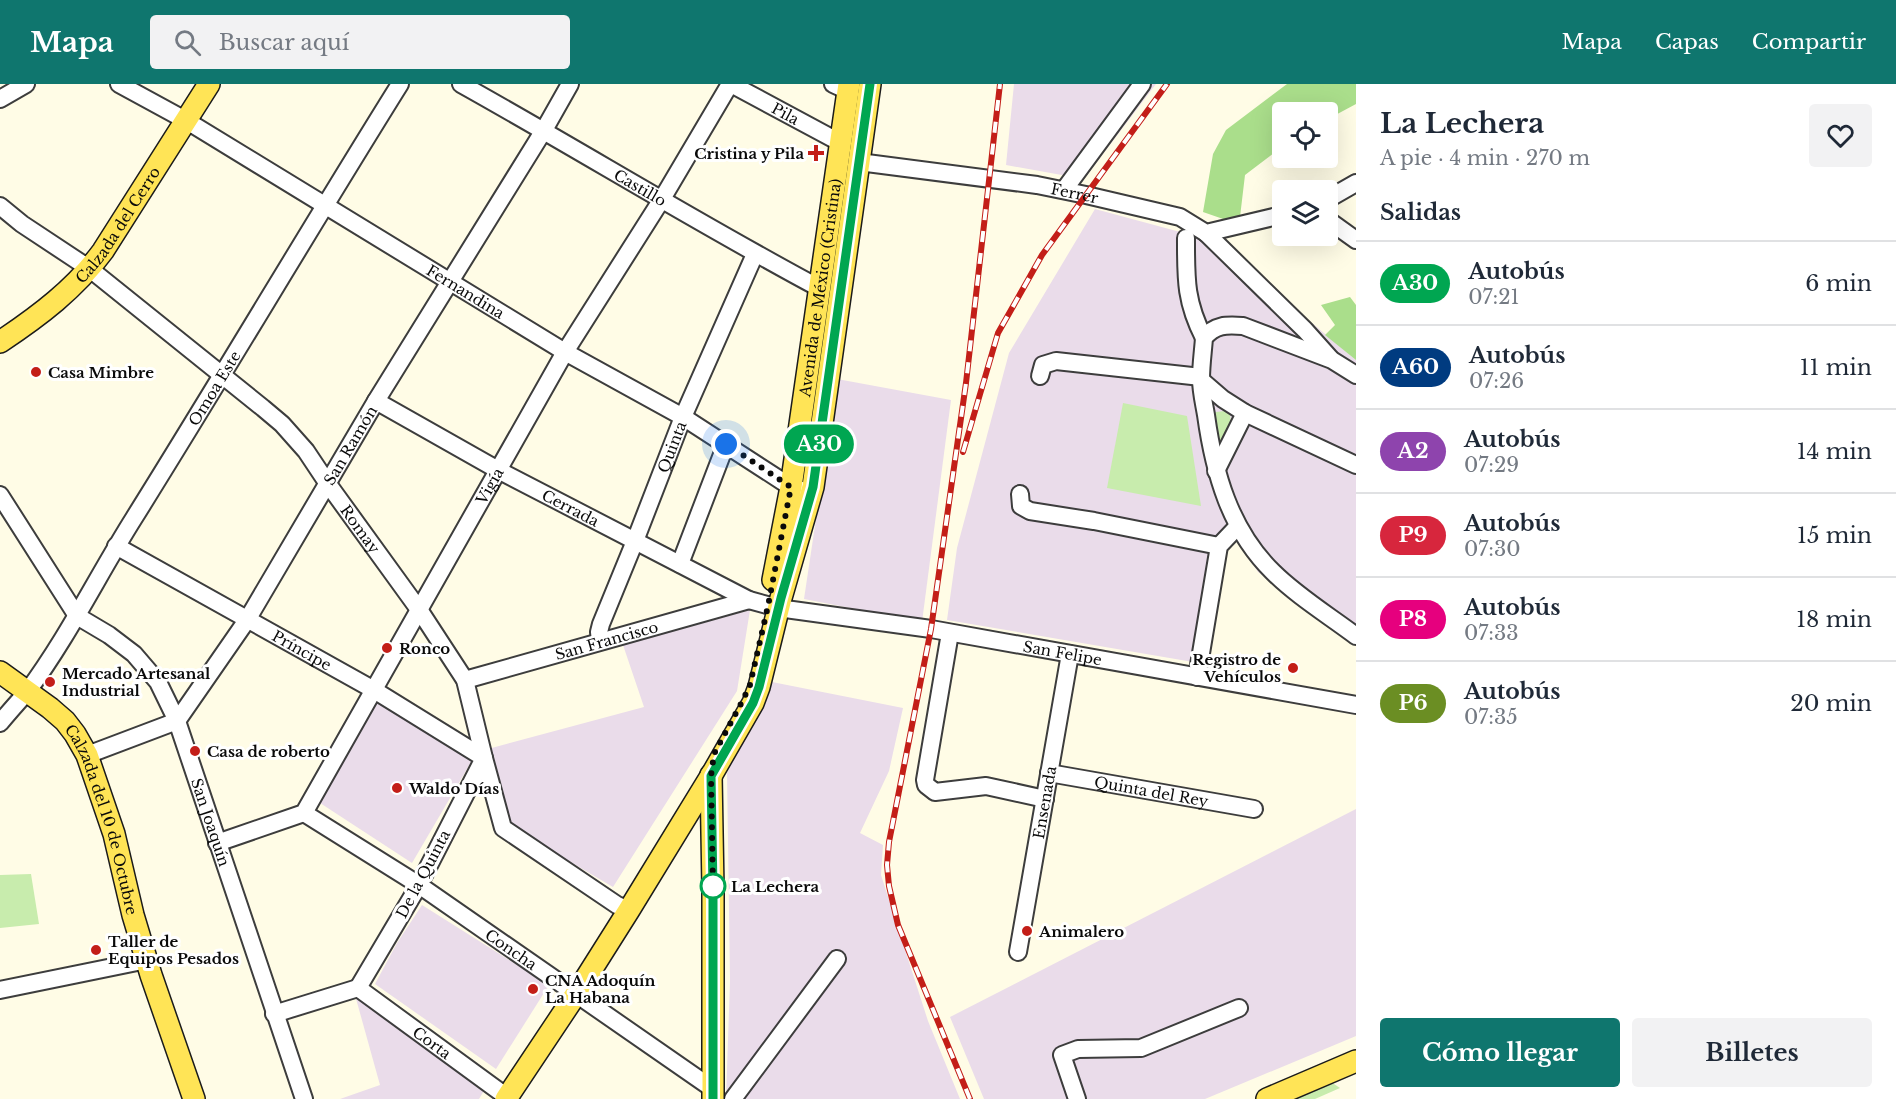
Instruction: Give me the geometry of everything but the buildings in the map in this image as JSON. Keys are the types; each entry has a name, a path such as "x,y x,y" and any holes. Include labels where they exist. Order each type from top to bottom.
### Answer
{"main road":[{"name":"Calzada del Cerro","path":"0,342 50,307 90,269 209,84"},
{"name":"Avenida de México (Cristina)","path":"502,1097 623,907 714,754 750,685 765,605 801,490 859,162 870,84"},
{"name":"Avenida de México (Cristina)","path":"801,490 820,289 841,143 843,86"},
{"name":"Avenida de México (Cristina)","path":"623,907 711,776 753,703 759,687 765,605"},
{"name":"Calzada del 10 de Octubre","path":"0,672 65,721 87,755 114,834 133,915 194,1099"},
{"path":"713,1094 711,776 714,754"},
{"path":"1269,1099 1356,1061"}],"street":[{"path":"0,99 26,84"},
{"name":"Fernandina","path":"119,84 186,120 565,352 683,417 801,490"},
{"name":"Omoa Este","path":"0,723 27,692 76,616 116,546 400,84"},
{"name":"Castillo","path":"461,84 755,254 820,289"},
{"name":"San Ramón","path":"177,721 247,620 376,401 544,130 570,84"},
{"name":"Pila","path":"730,84 841,143"},
{"name":"Vigía","path":"304,813 565,352 662,199 730,84"},
{"path":"1064,190 1142,84"},
{"name":"Ferrer","path":"859,162 1038,185 1180,217 1206,233 1305,330 1332,360"},
{"path":"1338,193 1356,183"},
{"name":"Romay","path":"0,206 22,224 90,269 269,413 295,437 420,611 465,680 503,828 623,907"},
{"path":"1206,233 1272,217"},
{"path":"1338,227 1356,240"},
{"path":"1186,238 1187,292 1195,321 1204,338 1201,378 1209,435 1216,471 1227,504 1238,526 1272,571 1292,590 1356,636"},
{"name":"Quinta","path":"600,641 601,624 683,417 755,254"},
{"path":"1204,338 1217,326 1243,326 1332,360 1356,375"},
{"path":"1040,376 1043,365 1056,361 1201,378 1223,399 1245,413 1356,465"},
{"name":"Cerrada","path":"376,401 498,470 765,605"},
{"path":"1216,471 1245,413"},
{"path":"680,564 726,444"},
{"path":"1020,494 1021,506 1030,511 1085,513 1219,546"},
{"name":"San Joaquín","path":"0,495 76,616 109,635 134,654 158,682 177,721 304,1099"},
{"path":"1197,677 1219,546 1238,526"},
{"name":"Príncipe","path":"116,546 374,690 484,758"},
{"name":"San Felipe","path":"765,605 950,633 1356,705"},
{"name":"San Francisco","path":"465,680 600,641 765,605"},
{"path":"950,633 926,785 935,792 987,786 1045,799"},
{"name":"Ensenada","path":"1018,952 1070,654"},
{"path":"87,755 177,721"},
{"name":"De la Quinta","path":"358,988 419,885 484,758"},
{"name":"Quinta del Rey","path":"1049,773 1254,809"},
{"path":"217,843 304,813"},
{"name":"Concha","path":"304,813 419,885 571,990 713,1094"},
{"path":"734,1099 837,959"},
{"path":"0,990 147,960"},
{"path":"274,1014 358,988"},
{"name":"Corta","path":"358,988 502,1097"},
{"path":"1077,1099 1062,1055 1078,1049 1141,1048 1239,1008"}],"shaded area":[{"path":"1014,84 1156,84 1084,179 1006,165"},
{"path":"1095,209 1195,236 1298,336 1312,323 1356,360 1356,644 1258,572 1230,528 1217,535 1193,662 947,620 957,548 1009,353"},
{"path":"837,379 951,400 922,622 804,599"},
{"path":"750,610 737,691 613,887 506,824 488,749 644,707 623,645"},
{"path":"772,682 903,708 889,771 860,833 883,845 881,875 928,1021 960,1099 726,1099 730,981 727,773"},
{"path":"379,700 474,757 412,863 317,801"},
{"path":"1356,809 1356,1036 1205,1099 984,1099 950,1017"},
{"path":"422,905 549,985 496,1069 375,984 397,943"},
{"path":"355,995 485,1089 479,1099 340,1099 380,1085"}],"green space":[{"path":"1287,84 1356,84 1356,104 1338,114 1338,102 1272,102 1272,155 1245,175 1240,217 1226,220 1203,212 1213,154 1226,130"},
{"path":"1350,297 1356,305 1356,360 1325,335 1335,325 1321,305"},
{"path":"1123,403 1187,416 1201,506 1107,488"},
{"path":"1225,411 1230,415 1231,423 1221,446 1212,418 1216,412"},
{"path":"31,874 39,924 0,928 0,875"},
{"path":"1331,1082 1340,1088 1315,1099 1294,1099"}],"railway":[{"path":"970,1099 898,925 889,886 887,865 889,842 931,629 966,383 1000,84"},
{"path":"963,452 998,333 1042,255 1167,84"}],"bus line":[{"name":"A30","path":"713,1099 711,776 753,703 759,687 781,598 813,487 870,84"}],"place":[{"name":"Cristina y Pila","path":"816,153"},
{"name":"Casa Mimbre","path":"36,372"},
{"name":"Ronco","path":"387,648"},
{"name":"Registro de Vehículos","path":"1293,668"},
{"name":"Mercado Artesanal Industrial","path":"50,682"},
{"name":"Casa de roberto","path":"195,751"},
{"name":"Waldo Días","path":"397,788"},
{"name":"La Lechera","path":"713,886"},
{"name":"Animalero","path":"1027,931"},
{"name":"Taller de Equipos Pesados","path":"96,950"},
{"name":"CNA Adoquín La Habana","path":"533,989"}],"route":[{"path":"713,886 713,889 711,776 714,754 750,685 791,487 726,444"}]}
